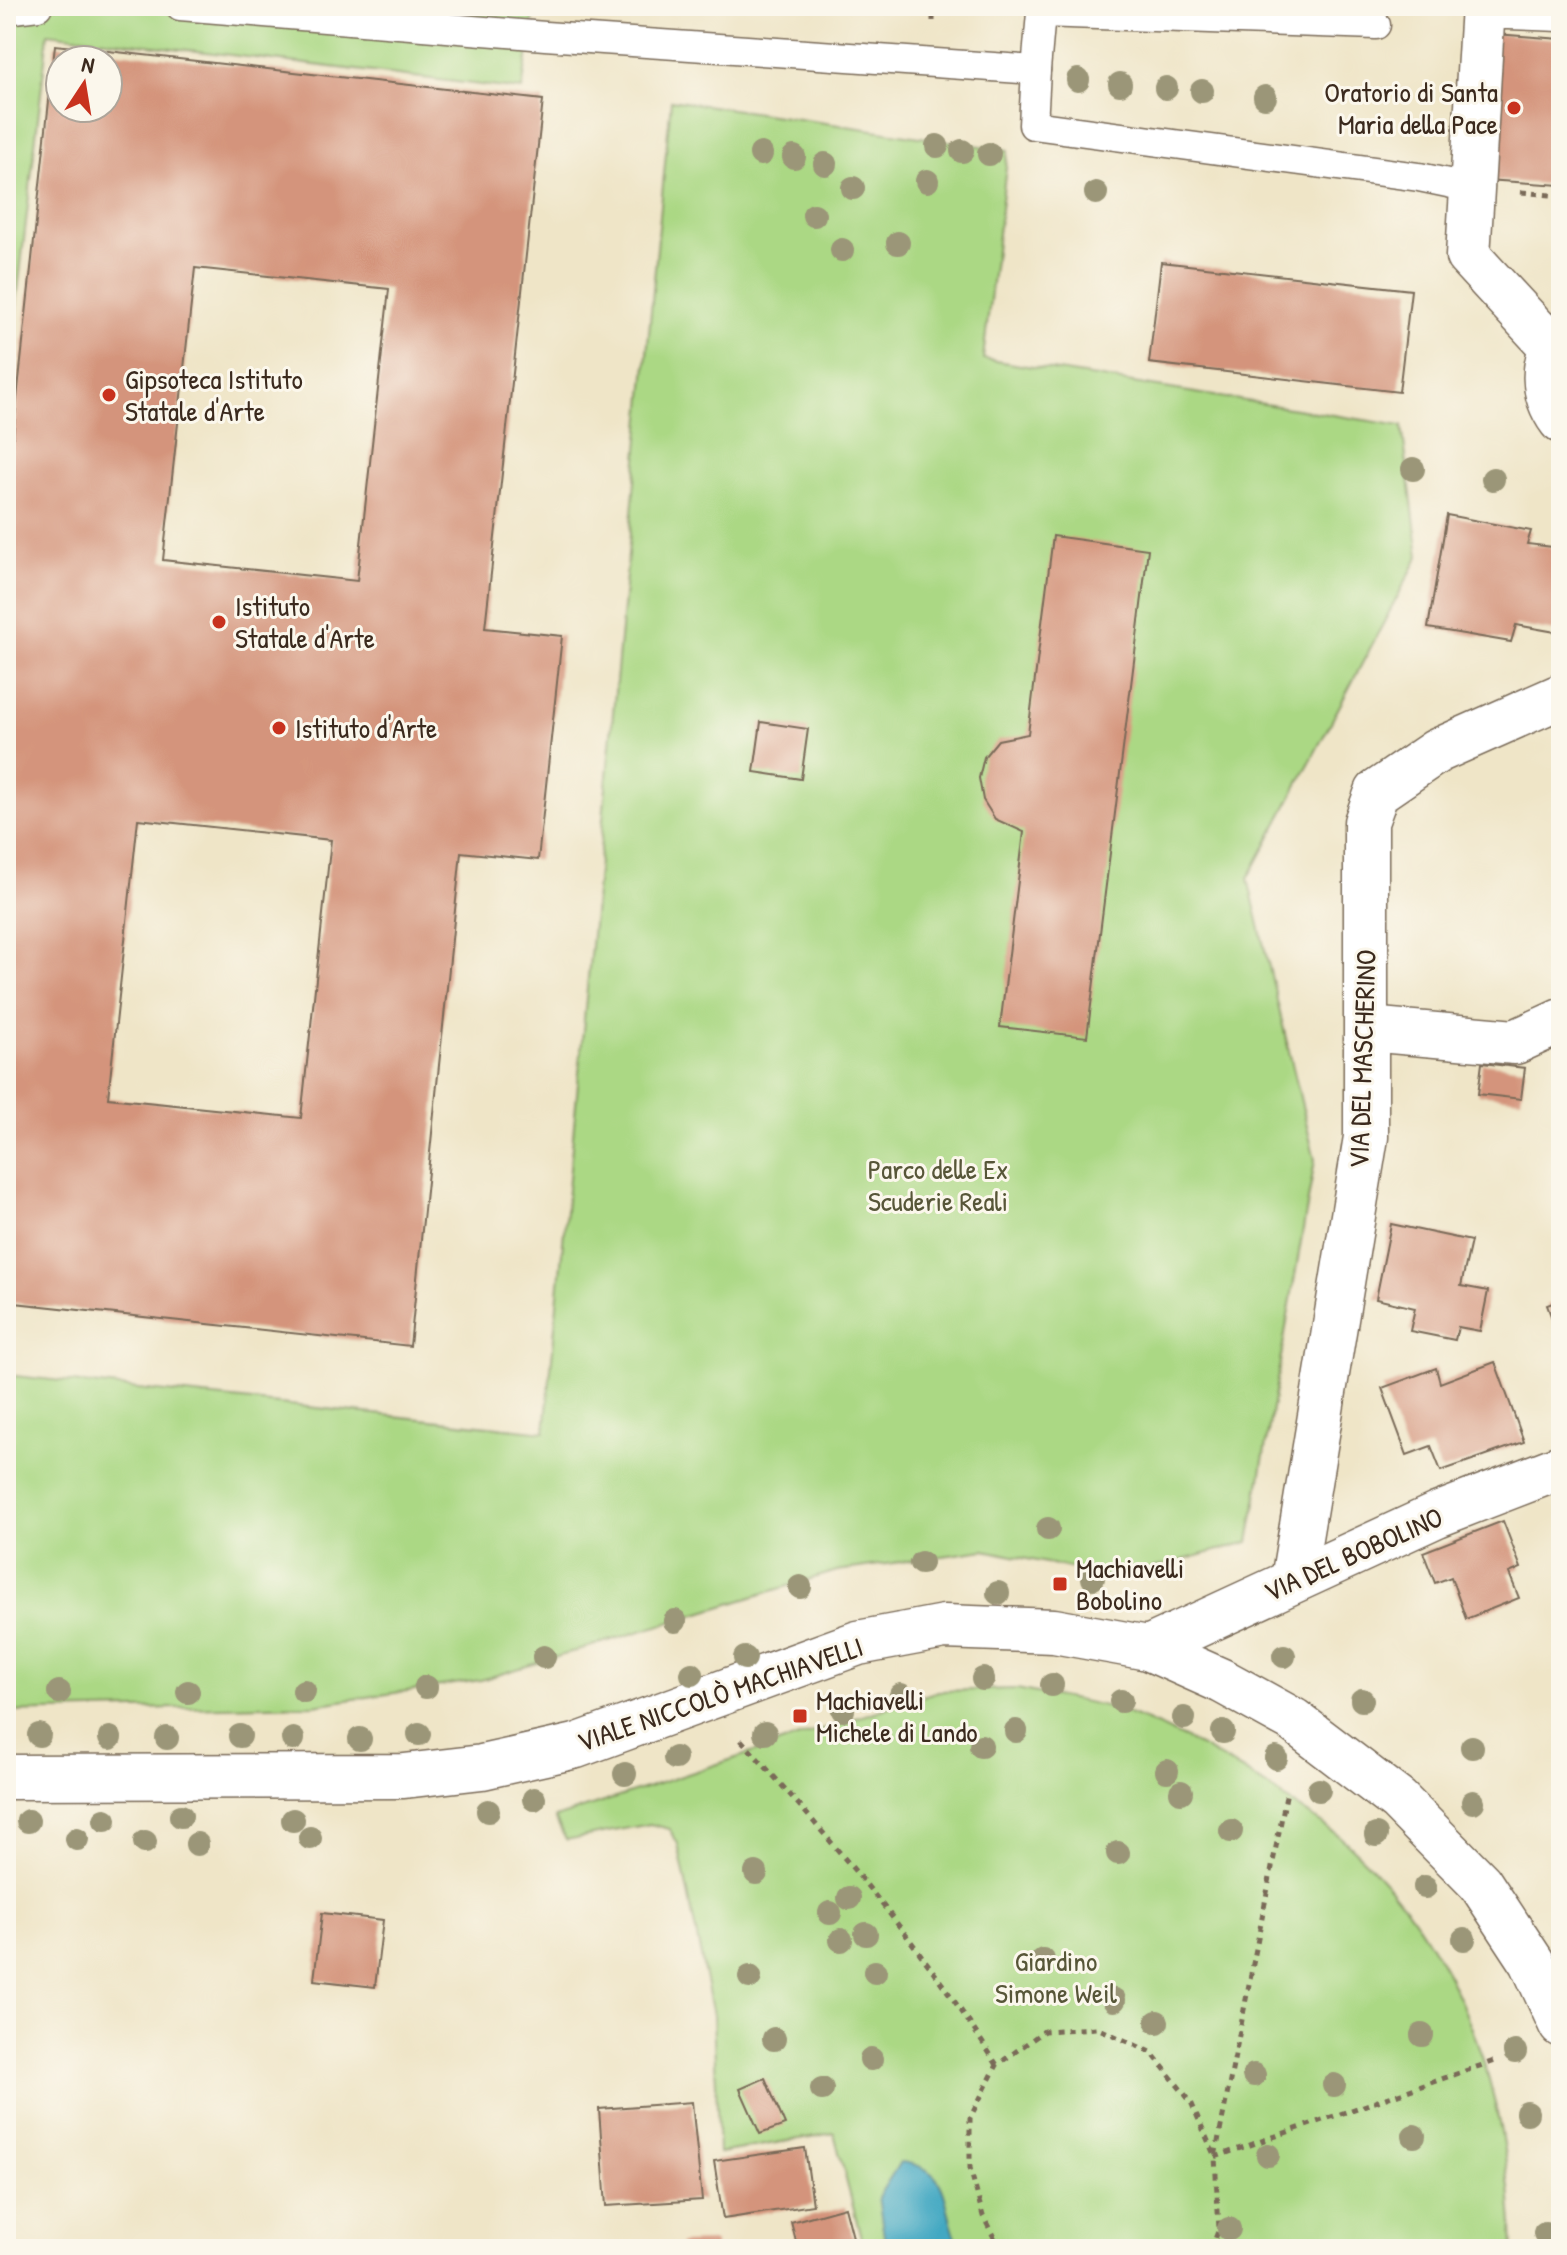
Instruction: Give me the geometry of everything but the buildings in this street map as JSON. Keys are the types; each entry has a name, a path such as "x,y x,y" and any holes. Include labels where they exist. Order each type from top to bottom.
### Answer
{"street":[{"path":"1561,9 1483,6 1468,256 1556,340 1544,369 1550,406 1561,421"},
{"name":"VIA DEL MASCHERINO","path":"1293,1580 1366,1137 1366,822 1377,792 1437,751 1561,696"},
{"path":"1368,1029 1515,1042 1561,1021"},
{"name":"VIA DEL BOBOLINO","path":"1148,1648 1437,1515 1561,1467"},
{"name":"VIALE NICCOLÒ MACHIAVELLI","path":"6,1777 404,1776 482,1767 576,1746 858,1643 944,1627 1054,1631 1148,1648 1222,1681 1293,1720 1398,1800 1480,1883 1532,1962 1561,2025"}],"lane":[{"path":"6,10 38,6"},
{"path":"180,6 561,38 1036,70"},
{"path":"1376,25 1041,13 1033,125 1419,177 1472,188"}],"path":[{"path":"741,1740 799,1804 899,1926 957,2003 997,2065"},
{"path":"1211,2249 1219,2229 1215,2157 1287,1791"},
{"path":"1000,2249 983,2216 970,2168 970,2118 997,2065 1044,2031 1097,2028 1151,2052 1191,2102 1215,2157"},
{"path":"1215,2157 1497,2060"}],"green space":[{"path":"6,6 535,6 522,90 48,33 47,44 44,44 44,67 6,394"},
{"name":"Parco delle Ex Scuderie Reali","path":"671,100 1008,150 983,359 1402,426 1419,556 1248,879 1315,1160 1249,1542 1117,1578 985,1550 837,1571 481,1680 314,1705 6,1712 6,1375 545,1432"},
{"name":"Giardino Simone Weil","path":"1017,1689 1111,1708 1166,1729 1207,1750 1333,1832 1388,1886 1422,1930 1450,1978 1472,2029 1502,2136 1513,2249 864,2249 834,2133 719,2153 713,2015 678,1844 670,1829 650,1824 566,1840 555,1818 938,1691"}],"water":[{"path":"900,2162 930,2172 938,2181 961,2249 886,2249 878,2197"}],"place":[{"name":"Oratorio di Santa Maria della Pace","path":"1514,108"},
{"name":"Gipsoteca Istituto Statale d'Arte","path":"109,395"},
{"name":"Istituto Statale d'Arte","path":"219,622"},
{"name":"Istituto d'Arte","path":"279,728"},
{"name":"Machiavelli Bobolino","path":"1060,1584"},
{"name":"Machiavelli Michele di Lando","path":"800,1716"}]}
